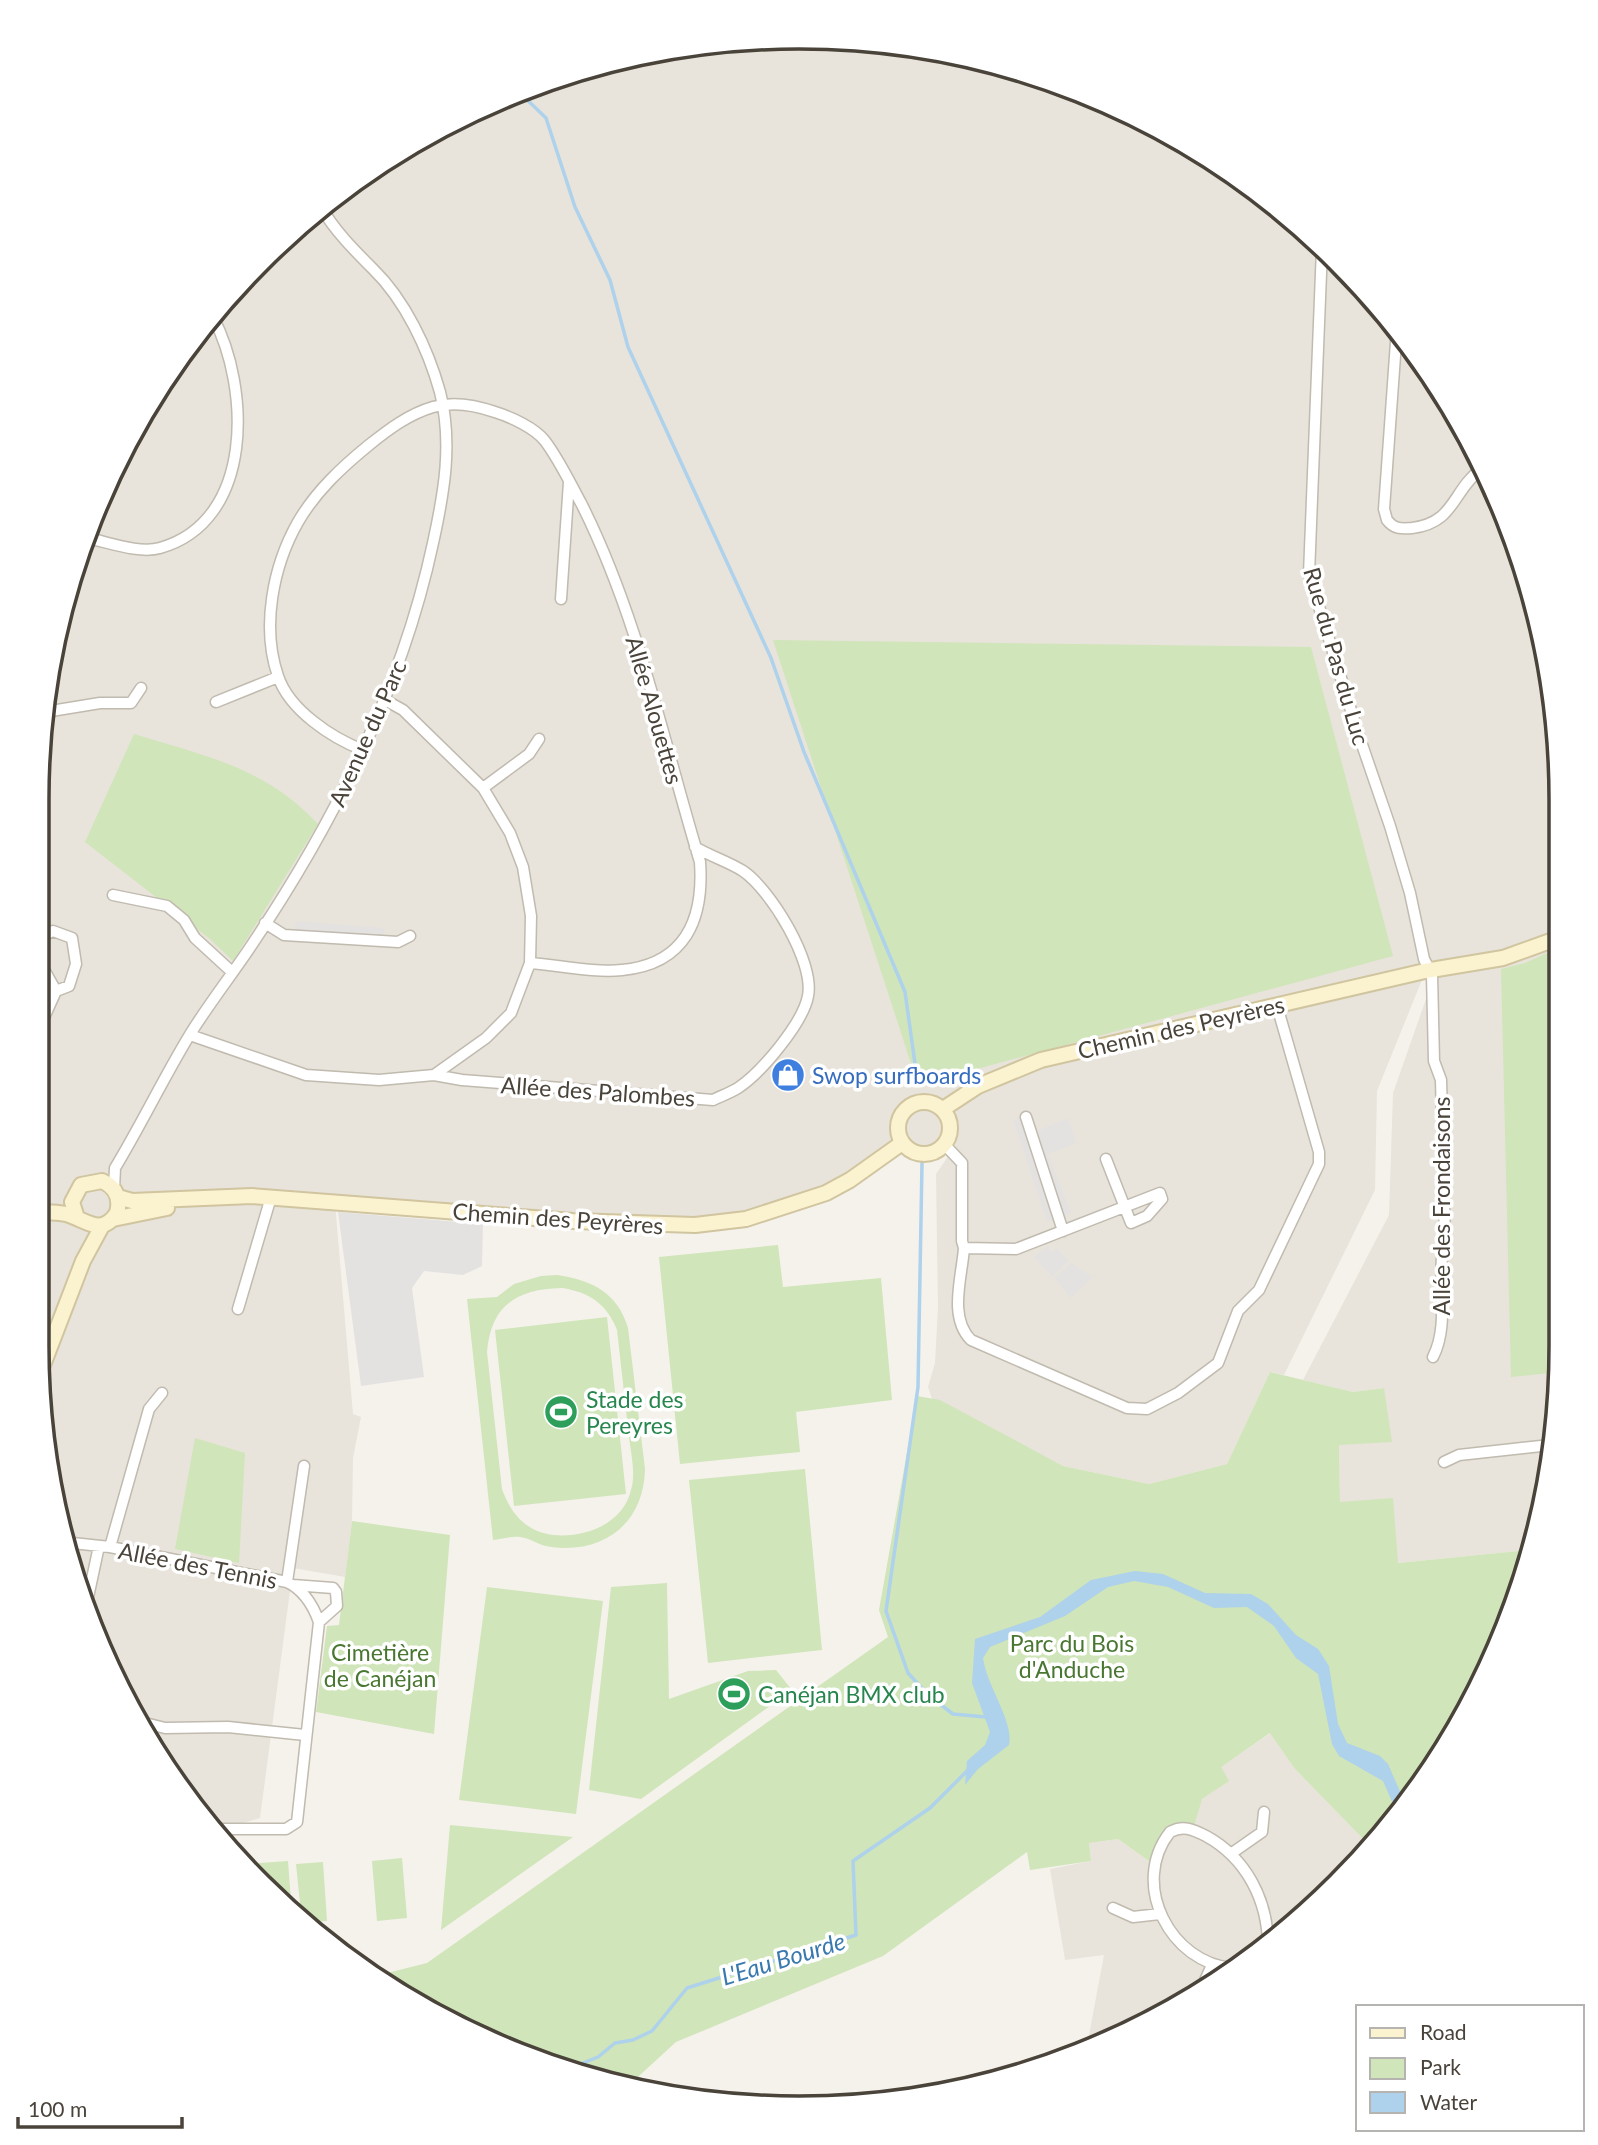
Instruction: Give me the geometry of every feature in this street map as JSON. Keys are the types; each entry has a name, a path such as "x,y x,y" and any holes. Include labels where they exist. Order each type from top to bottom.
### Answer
{"street":[{"name":"Avenue du Parc","path":"116,1193 115,1168 190,1035 265,923 342,795 385,700 415,616 442,499 447,465 442,405 416,332 397,300 328,216"},
{"name":"Rue du Pas du Luc","path":"1321,262 1309,574 1390,826 1410,893 1423,959 1430,970"},
{"path":"96,540 148,549 160,548 195,528 226,487 237,452 238,421 227,350 217,326"},
{"path":"1396,345 1384,509 1387,520 1403,529 1429,526 1440,521 1476,476"},
{"name":"Allée Alouettes","path":"442,405 461,404 509,416 543,438 569,481 596,533 621,596 695,847 702,892 695,923 678,947 653,963 621,970 530,963"},
{"path":"363,750 336,740 315,725 278,677 271,640 272,603 277,574 298,523 343,466 400,422 442,405"},
{"path":"561,598 569,481"},
{"path":"216,702 278,677"},
{"path":"54,710 100,703 131,703 141,688"},
{"path":"385,700 403,710 483,788 510,833 523,867 531,916 530,963 511,1013 486,1038 434,1075"},
{"path":"483,788 529,754 539,739"},
{"name":"Allée des Palombes","path":"190,1035 306,1075 345,1080 434,1075 462,1080 713,1100 737,1089 760,1069 806,1004 808,980 793,936 762,888 743,871 695,847"},
{"path":"113,894 167,906 184,920 195,938 232,972"},
{"path":"265,923 284,935 398,942 410,936"},
{"path":"49,933 53,931 72,938 76,964 69,986 56,991 49,1007"},
{"name":"Chemin des Peyrères","path":"943,1109 997,1076 1041,1060 1430,970 1503,958 1549,942"},
{"name":"Allée des Frondaisons","path":"1430,970 1434,1061 1441,1080 1445,1239 1440,1258 1441,1342 1433,1357"},
{"path":"49,979 56,991"},
{"path":"944,1144 962,1163 964,1248 958,1314 961,1326 971,1340 1133,1410 1147,1409 1213,1368 1238,1311 1259,1290 1319,1164 1319,1152 1277,1006"},
{"path":"927,1101 943,1109 950,1130 944,1144 923,1154 902,1143 897,1126 900,1117 912,1105 927,1101"},
{"path":"1026,1117 1063,1231"},
{"name":"Chemin des Peyrères","path":"116,1193 132,1201 228,1195 656,1226 714,1224 770,1213 826,1193 850,1180 902,1143"},
{"path":"964,1248 1016,1250 1124,1206 1106,1159"},
{"path":"49,1204 61,1202 73,1196 81,1185 115,1168"},
{"path":"49,1349 83,1261 119,1205 116,1193 94,1180"},
{"path":"73,1196 72,1208 79,1220 83,1261"},
{"path":"238,1309 271,1197"},
{"name":"Chemin des Peyrères","path":"107,1222 195,1199"},
{"path":"49,1213 79,1220 91,1226 107,1222"},
{"path":"110,1547 149,1409 162,1393"},
{"path":"1444,1462 1459,1455 1543,1446"},
{"path":"225,1829 286,1829 297,1822 319,1622 337,1606 336,1592 316,1586 290,1584 304,1466"},
{"name":"Allée des Tennis","path":"76,1543 110,1547 290,1584 314,1607 319,1622"},
{"path":"90,1589 99,1546"},
{"path":"151,1725 165,1728 228,1727 305,1735"},
{"path":"1232,1853 1262,1832 1264,1812"},
{"path":"1221,1966 1212,1965 1184,1947 1160,1914 1154,1875 1161,1846 1170,1832 1185,1827 1232,1853 1256,1890 1268,1923 1268,1931"},
{"path":"1113,1908 1133,1917 1160,1914"},
{"path":"1207,1975 1212,1965"}],"shaded area":[{"path":"799,49 848,51 897,55 993,75 1086,106 1131,126 1216,175 1256,204 1294,235 1363,304 1423,382 1472,467 1509,558 1523,605 1543,701 1549,799 1549,1346 1543,1444 1535,1492 1520,1551 1398,1563 1340,1502 1339,1445 1384,1388 1353,1392 1303,1380 1389,1215 1393,1093 1439,962 1430,960 1377,1091 1375,1190 1284,1375 1270,1372 1227,1464 1149,1484 1063,1466 932,1399 928,1387 935,1363 938,1307 936,1174 951,1152 944,1144 923,1154 902,1143 850,1180 724,1223 335,1203 353,1414 361,1417 353,1458 352,1521 345,1577 293,1568 260,1818 224,1828 175,1763 149,1721 126,1678 89,1587 63,1492 55,1444 49,1346 51,750 55,701 75,605 106,512 126,467 175,382 204,342 235,304 304,235 382,175 424,149 467,126 558,89 653,63 701,55"},
{"path":"296,921 384,928 384,936 294,929"},
{"path":"1030,1114 1037,1131 1068,1118 1077,1143 1048,1154 1071,1213 1047,1222 1013,1120"},
{"path":"338,1212 483,1224 482,1266 463,1275 424,1271 412,1288 424,1377 361,1386"},
{"path":"1047,1246 1052,1252 1057,1248 1069,1261 1052,1277 1034,1257"},
{"path":"1071,1263 1093,1277 1071,1298 1054,1278"},
{"path":"1271,1733 1295,1769 1364,1840 1294,1910 1216,1970 1131,2019 1087,2038 1104,1955 1065,1960 1050,1869 1091,1861 1089,1843 1118,1839 1149,1861 1202,1799 1228,1781 1220,1767"}],"green space":[{"path":"773,640 1311,647 1393,956 918,1085"},
{"path":"134,734 209,757 255,776 298,805 318,824 233,961 210,939 85,842"},
{"path":"1549,952 1549,1346 1548,1373 1511,1377 1501,969 1525,963"},
{"path":"778,1245 783,1287 881,1278 892,1400 796,1412 800,1452 680,1464 659,1257"},
{"path":"541,1276 570,1277 592,1285 610,1297 624,1316 628,1328 645,1469 643,1488 637,1505 618,1531 604,1540 570,1548 547,1546 520,1537 493,1540 467,1299 497,1297 514,1284","holes":["562,1288 589,1296 596,1301 608,1313 617,1330 633,1477 627,1502 611,1520 590,1531 554,1535 535,1530 521,1520 502,1489 487,1352 494,1322 509,1303 532,1292"]},
{"name":"Stade des Pereyres","path":"607,1317 626,1494 514,1506 495,1330"},
{"name":"Parc du Bois d'Anduche","path":"1270,1372 1353,1392 1384,1388 1392,1442 1339,1445 1340,1502 1393,1498 1398,1563 1520,1551 1492,1633 1449,1721 1423,1763 1364,1840 1295,1769 1270,1733 1221,1767 1229,1781 1202,1799 1194,1826 1177,1828 1157,1860 1149,1861 1118,1839 1089,1843 1091,1861 1030,1870 1027,1852 883,1956 676,2042 637,2078 558,2056 512,2039 467,2019 387,1973 427,1963 888,1637 879,1610 917,1396 940,1400 1063,1466 1149,1484 1227,1464"},
{"path":"195,1438 245,1453 239,1563 175,1549"},
{"path":"805,1469 822,1650 708,1663 689,1480"},
{"name":"Cimetière de Canéjan","path":"352,1521 450,1535 434,1734 316,1712 327,1626 339,1625"},
{"name":"Canéjan BMX club","path":"667,1583 669,1699 748,1671 776,1670 792,1690 641,1799 589,1790 611,1587"},
{"path":"487,1587 603,1601 576,1814 459,1800"},
{"path":"450,1825 573,1837 441,1930"},
{"path":"402,1858 407,1918 377,1921 372,1861"},
{"path":"288,1861 291,1897 259,1866 259,1863"},
{"path":"323,1862 327,1921 318,1922 300,1906 296,1864"}],"water":[{"path":"1135,1571 1163,1574 1205,1593 1251,1594 1268,1604 1296,1635 1318,1649 1329,1666 1338,1724 1347,1743 1380,1756 1388,1764 1401,1794 1393,1804 1383,1781 1339,1756 1332,1744 1318,1674 1296,1658 1274,1626 1247,1607 1214,1608 1168,1587 1134,1581 1108,1587 1065,1616 990,1647 983,1658 985,1669 1008,1725 1009,1745 978,1769 965,1785 967,1761 985,1745 990,1732 972,1683 975,1639 1040,1617 1091,1580"}],"waterway":[{"path":"528,100 546,118 575,207 610,280 628,347 771,658 804,752 905,992 918,1085"},
{"path":"922,1163 918,1387 886,1611 908,1673 928,1695 953,1714 986,1717 986,1714"},
{"name":"L'Eau Bourde","path":"582,2063 598,2057 615,2043 633,2040 652,2031 687,1988 856,1935 853,1861 930,1808 969,1769"}],"place":[{"name":"Swop surfboards","path":"788,1075"},
{"name":"Stade des Pereyres","path":"561,1412"},
{"name":"Canéjan BMX club","path":"734,1694"}]}
